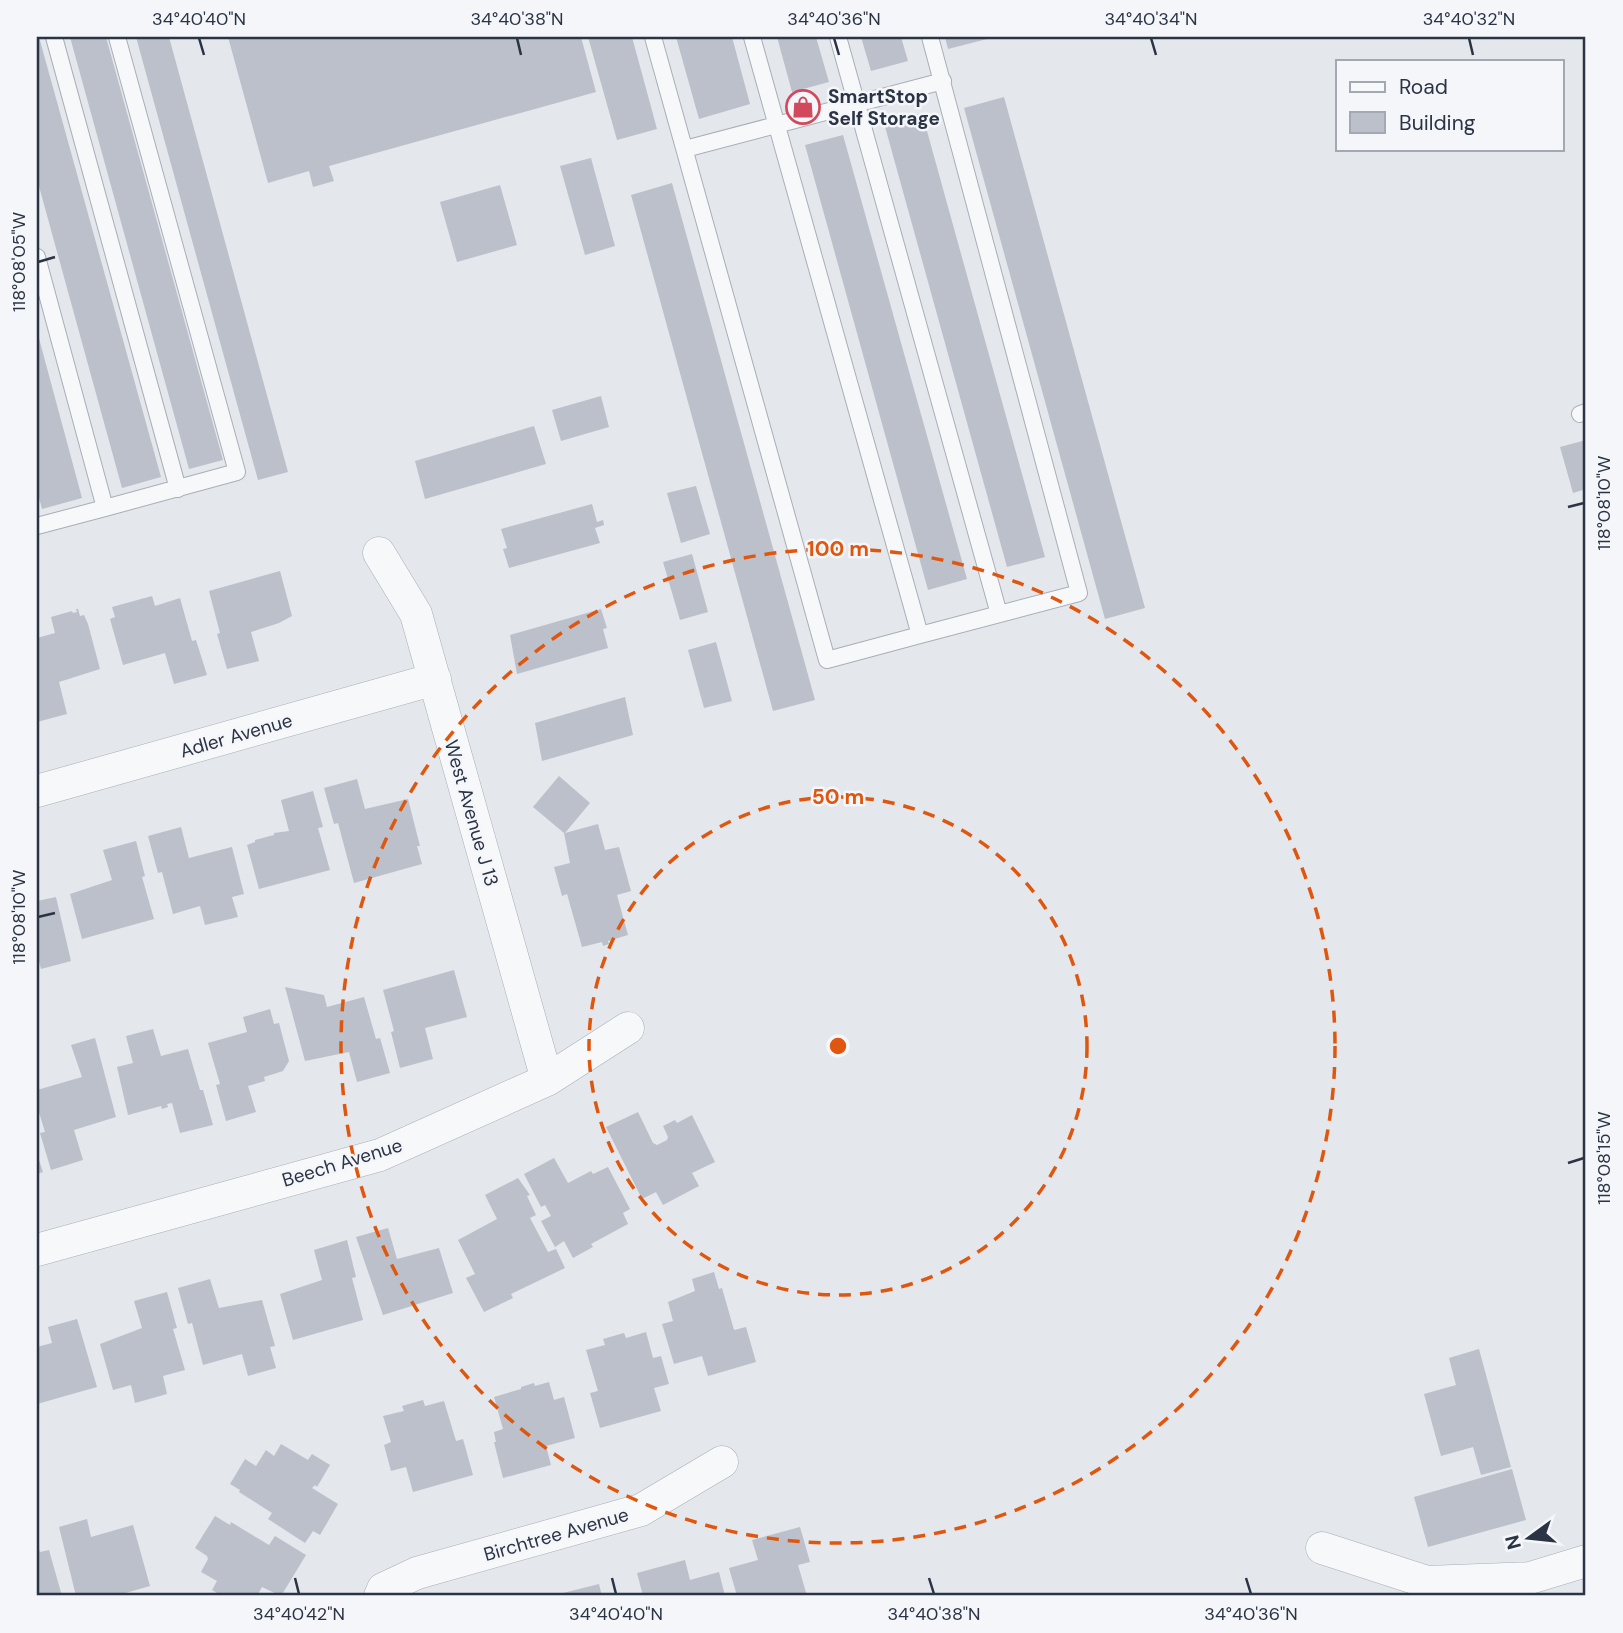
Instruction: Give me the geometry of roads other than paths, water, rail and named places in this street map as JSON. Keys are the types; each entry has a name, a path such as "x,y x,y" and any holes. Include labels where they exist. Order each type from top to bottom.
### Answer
{"street":[{"name":"West Avenue J 13","path":"379,553 416,614 547,1080"},
{"name":"Adler Avenue","path":"37,791 435,679"},
{"name":"Beech Avenue","path":"37,1250 380,1155 547,1080 628,1028"},
{"name":"Birchtree Avenue","path":"382,1593 417,1573 641,1510 722,1462"},
{"path":"1322,1548 1427,1582 1462,1589 1530,1578 1586,1561"}],"lane":[{"path":"54,37 178,489"},
{"path":"37,526 237,472 117,37"},
{"path":"653,37 827,660 1079,593 930,37"},
{"path":"752,37 920,635"},
{"path":"838,37 999,614"},
{"path":"685,149 943,81"},
{"path":"37,257 105,508"}],"place":[{"name":"SmartStop Self Storage","path":"803,107"}]}
